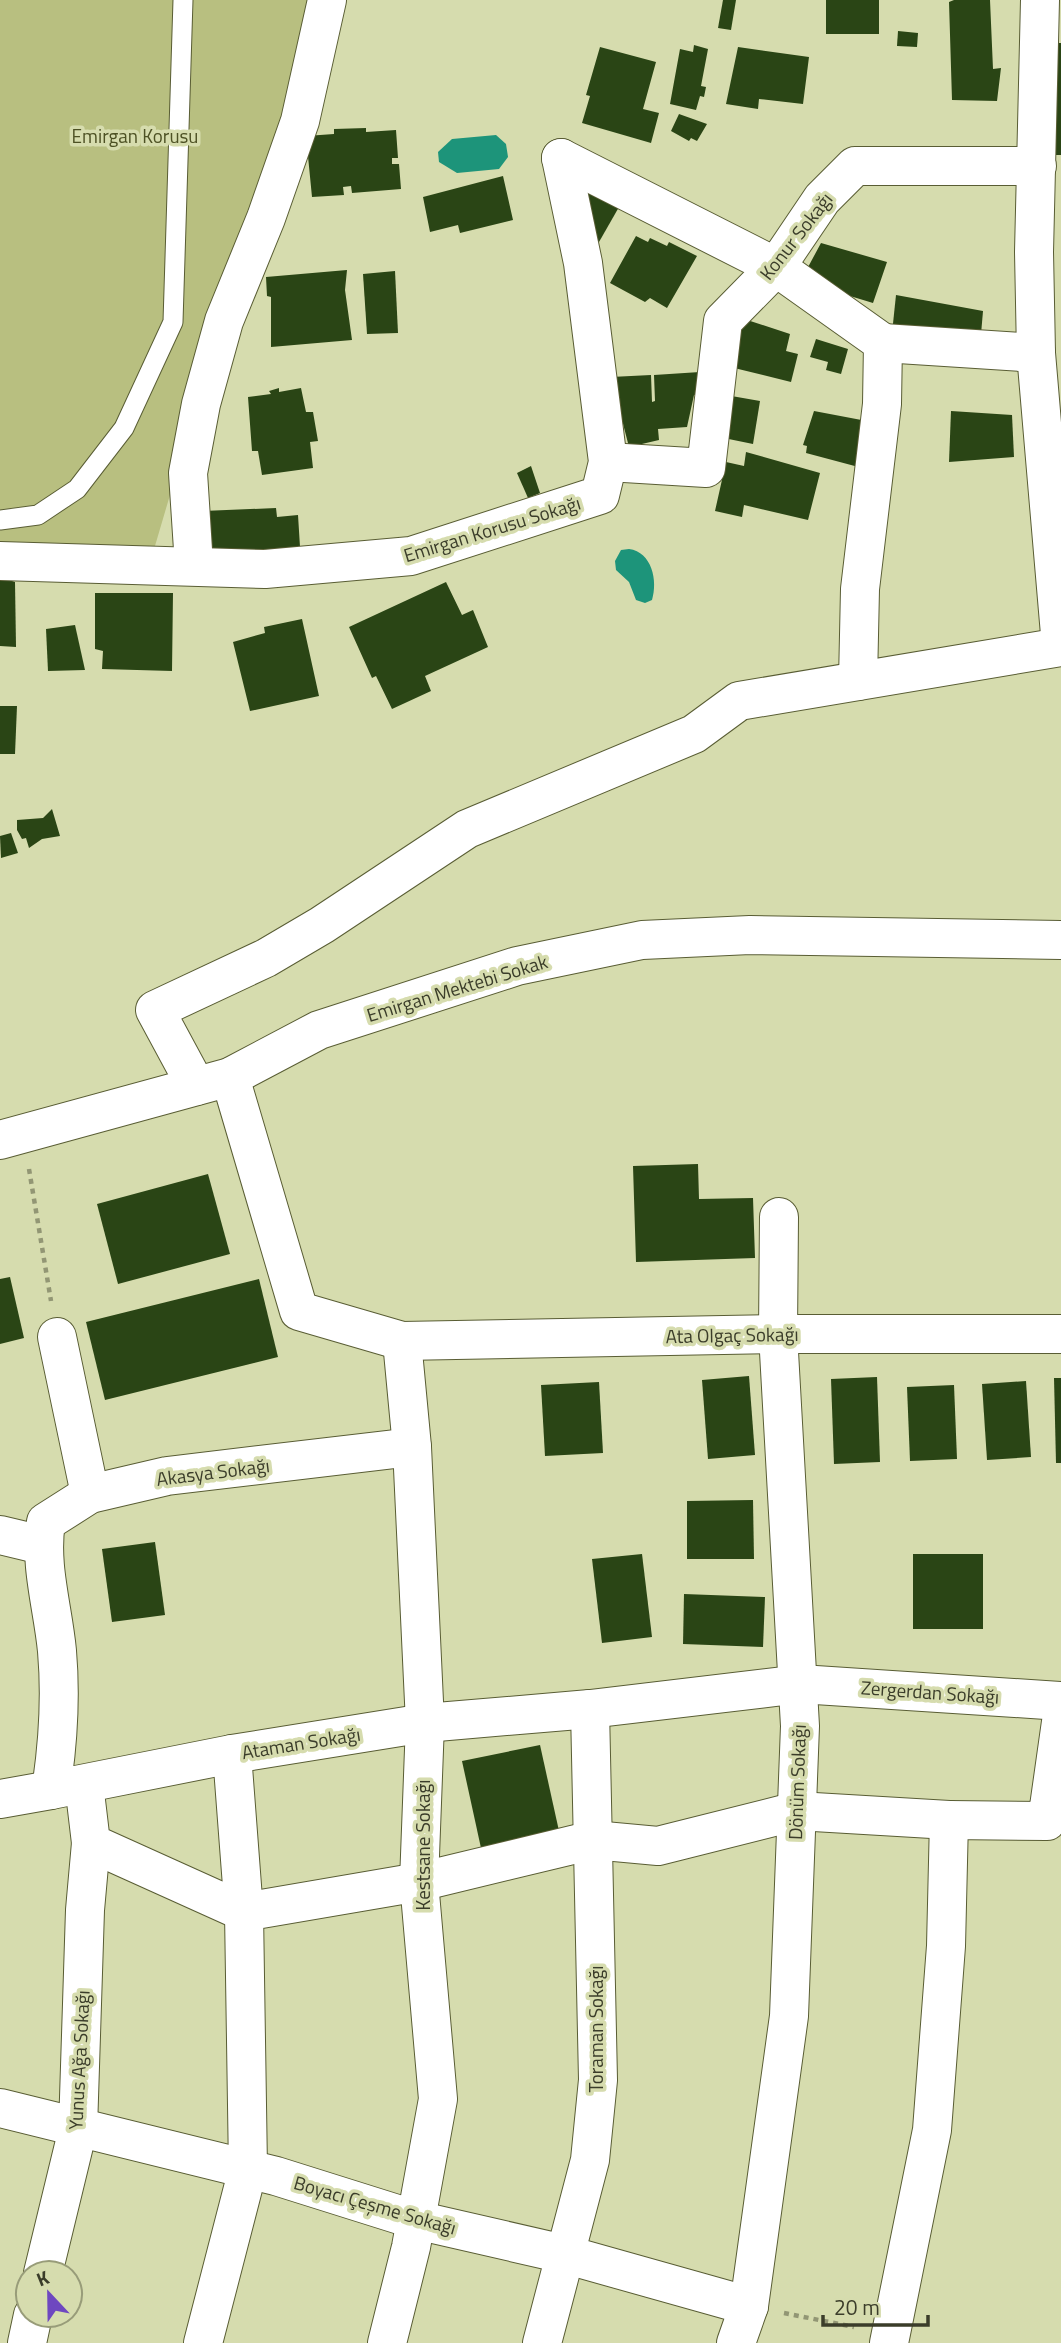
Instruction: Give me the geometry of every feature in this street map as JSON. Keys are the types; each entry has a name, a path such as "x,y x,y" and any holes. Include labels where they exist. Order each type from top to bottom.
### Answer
{"street":[{"path":"194,565 188,473 201,404 224,321 266,218 300,121 327,0"},
{"path":"213,1081 155,1010 267,958 467,829 694,734 740,701 1061,647 1036,353 1040,0"},
{"name":"Emirgan Korusu Sokağı","path":"0,561 265,569 411,556 600,495 608,462 583,263 561,158 776,267"},
{"name":"Konur Sokağı","path":"608,462 706,468 723,321 776,267 822,199 855,166 1037,166"},
{"path":"776,267 883,343 1036,353"},
{"path":"858,681 860,589 882,404 883,343"},
{"name":"Emirgan Mektebi Sokak","path":"11,1137 213,1081 319,1030 517,966 642,940 750,935 1061,940"},
{"name":"Ata Olgaç Sokağı","path":"213,1081 299,1311 402,1341 778,1334 1061,1334"},
{"name":"Dönüm Sokağı","path":"736,2343 749,2306 789,2016 797,1811 800,1684 778,1334 779,1217"},
{"path":"57,1337 90,1494"},
{"name":"Kestsane Sokağı","path":"387,2343 416,2220 438,2099 419,1882 425,1723 412,1447 402,1341"},
{"name":"Akasya Sokağı","path":"42,1545 46,1522 90,1494 167,1476 412,1447"},
{"path":"0,1535 42,1545 57,1652 58,1743 67,1787 0,1799"},
{"name":"Zergerdan Sokağı","path":"800,1684 1061,1700"},
{"name":"Ataman Sokağı","path":"67,1787 232,1754 425,1723 590,1709 800,1684"},
{"name":"Toraman Sokağı","path":"542,2343 590,2160 598,2080 590,1709"},
{"path":"91,1843 244,1912 419,1882 593,1840 659,1846 797,1811 949,1820 1046,1821 1061,1722"},
{"path":"203,2343 248,2169 244,1912 232,1754"},
{"name":"Yunus Ağa Sokağı","path":"46,2259 78,2129 85,1910 91,1843 67,1787"},
{"path":"890,2339 932,2130 946,1946 949,1820"},
{"name":"Boyacı Çeşme Sokağı","path":"0,2108 248,2169 416,2220 564,2254 749,2306"}],"lane":[{"path":"0,520 38,515 77,489 124,428 173,322 183,0"}],"path":[{"path":"11,1137 57,1337"},
{"path":"749,2306 890,2339"}],"green space":[{"name":"Emirgan Korusu","path":"0,0 316,0 152,556 0,546"}],"water":[{"path":"496,135 506,144 508,157 499,169 457,173 439,162 438,152 452,139"},
{"path":"629,549 643,556 651,568 654,592 652,600 645,603 636,600 629,582 616,570 615,561 621,550"}],"building":[{"path":"723,0 736,0 731,30 718,28"},
{"path":"826,0 879,0 879,34 826,34"},
{"path":"990,0 993,69 1001,68 997,101 952,100 949,2"},
{"path":"898,31 918,33 917,47 897,46"},
{"path":"1055,43 1061,43 1061,155 1053,155"},
{"path":"694,45 708,49 701,86 706,87 704,97 700,96 696,110 670,104 680,49 693,52"},
{"path":"600,47 656,62 643,109 659,113 651,143 582,123 590,96 586,95"},
{"path":"738,47 809,57 803,104 759,99 758,109 726,104"},
{"path":"679,114 707,124 697,141 691,138 689,141 671,131"},
{"path":"366,128 366,132 396,130 398,158 392,158 392,164 399,164 401,189 352,193 351,186 343,187 344,195 312,197 306,136 334,134 334,129"},
{"path":"503,176 513,220 460,233 458,225 430,232 423,197"},
{"path":"580,177 623,200 595,249"},
{"path":"636,236 648,242 650,238 667,246 669,242 697,256 667,308 650,298 645,302 610,283"},
{"path":"821,243 887,262 873,303 850,296 849,299 807,269"},
{"path":"347,270 345,290 352,340 271,347 271,297 267,296 266,277"},
{"path":"395,271 398,333 367,334 363,274"},
{"path":"896,295 983,311 980,346 892,333"},
{"path":"738,317 790,334 786,351 798,354 791,382 726,366"},
{"path":"816,339 848,349 841,374 826,370 828,362 810,357"},
{"path":"700,372 701,394 694,395 687,427 658,429 659,440 629,447 611,377 651,375 652,402 655,401 654,375"},
{"path":"279,388 279,392 301,388 306,412 313,412 318,441 310,442 313,468 262,475 258,451 252,451 248,397 271,394 269,391"},
{"path":"720,394 760,401 753,444 714,436"},
{"path":"814,411 872,422 866,469 806,453 807,446 803,445"},
{"path":"951,411 1012,415 1014,457 949,462"},
{"path":"746,452 820,473 808,520 744,505 742,517 715,511 726,462 744,466"},
{"path":"531,466 540,493 528,498 517,473"},
{"path":"276,508 277,517 298,515 300,547 205,556 203,511"},
{"path":"0,577 15,582 16,647 0,646"},
{"path":"446,582 462,615 473,610 488,647 425,676 431,691 392,709 376,676 372,678 349,627"},
{"path":"95,593 173,593 172,671 102,669 103,651 95,649"},
{"path":"302,619 319,696 250,711 233,642 265,633 264,627"},
{"path":"75,625 85,670 48,671 46,629"},
{"path":"0,706 17,706 15,754 0,754"},
{"path":"52,809 60,836 42,839 29,848 26,838 22,839 17,830 17,820 43,818"},
{"path":"11,833 18,853 1,858 0,836"},
{"path":"698,1164 699,1199 753,1198 755,1258 636,1262 633,1166"},
{"path":"208,1174 230,1254 118,1284 97,1204"},
{"path":"10,1277 24,1338 0,1344 0,1279"},
{"path":"259,1279 278,1357 105,1400 86,1322"},
{"path":"749,1376 755,1455 708,1459 702,1380"},
{"path":"877,1377 880,1462 834,1464 831,1379"},
{"path":"1054,1378 1061,1378 1061,1463 1056,1463"},
{"path":"1026,1381 1031,1457 987,1460 982,1384"},
{"path":"599,1382 603,1453 545,1456 541,1385"},
{"path":"954,1385 957,1459 910,1461 907,1387"},
{"path":"753,1500 754,1559 687,1559 687,1501"},
{"path":"155,1542 165,1615 112,1622 102,1549"},
{"path":"642,1554 652,1637 602,1643 592,1559"},
{"path":"913,1554 983,1554 983,1629 913,1629"},
{"path":"684,1594 765,1597 763,1647 683,1644"},
{"path":"540,1745 559,1831 481,1848 462,1761"}]}
